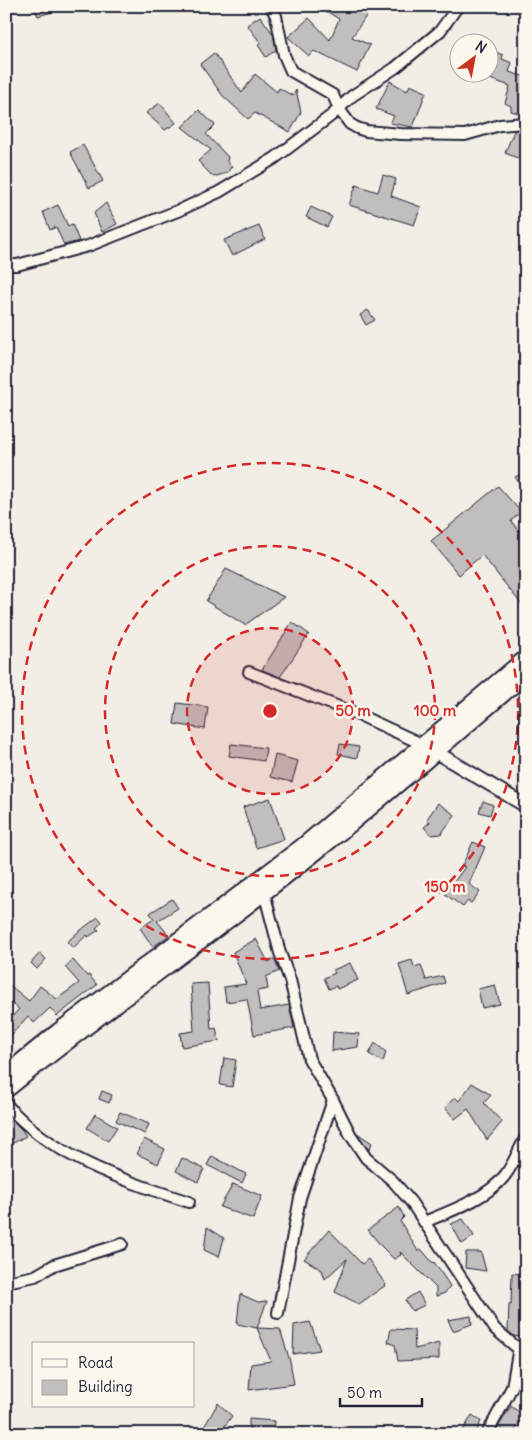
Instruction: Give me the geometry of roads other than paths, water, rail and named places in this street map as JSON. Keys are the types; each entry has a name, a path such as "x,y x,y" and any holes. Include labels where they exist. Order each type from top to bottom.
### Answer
{"main road":[{"path":"6,1074 63,1036 264,892 311,856 526,658"},
{"path":"6,1090 63,1036 526,674"}],"street":[{"path":"271,6 276,16 284,56 291,71 333,94 339,109 350,124 357,128 366,131 401,134 465,135 500,125 526,123"},
{"path":"6,265 17,265 88,246 187,207 219,192 275,158 339,109 352,96 395,68 426,44 440,31 458,6"},
{"path":"250,672 357,714 430,748 526,806"},
{"path":"264,892 280,953 290,980 309,1059 350,1134 366,1158 393,1182 411,1202 495,1330 505,1339 522,1348 512,1387 487,1434"},
{"path":"278,1313 300,1198 333,1100"},
{"path":"6,1104 29,1128 74,1156 112,1176 189,1202"},
{"path":"424,1222 455,1209 499,1183 507,1173 526,1137"},
{"path":"6,1282 35,1276 54,1265 122,1244"}]}
